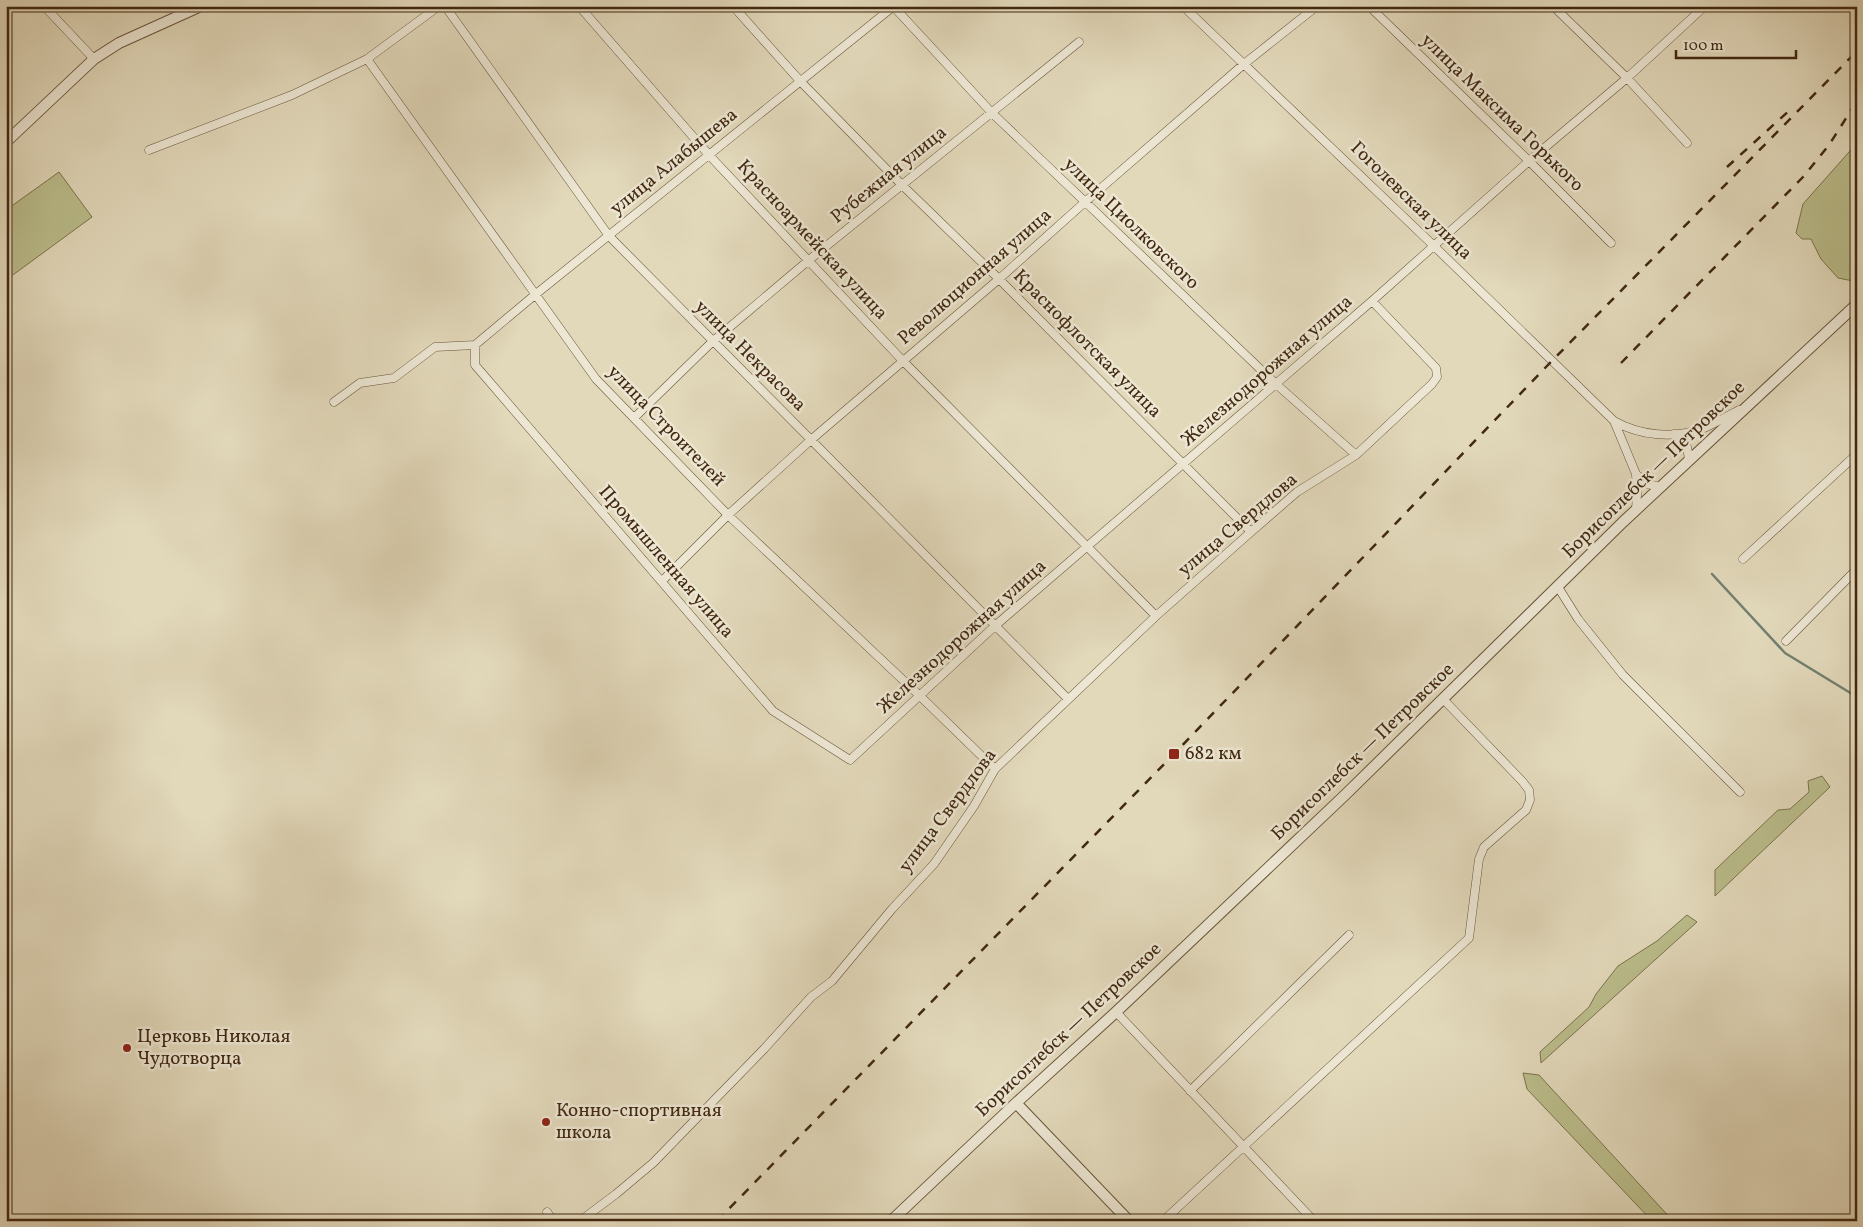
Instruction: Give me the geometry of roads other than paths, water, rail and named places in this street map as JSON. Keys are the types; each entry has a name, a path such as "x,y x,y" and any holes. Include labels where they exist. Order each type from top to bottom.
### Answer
{"street":[{"path":"44,6 94,59"},
{"path":"6,142 94,59 119,43 201,6"},
{"path":"149,150 292,94 367,59 439,6"},
{"name":"улица Некрасова","path":"445,6 609,236 1068,699"},
{"name":"Красноармейская улица","path":"579,6 709,155 903,361 1156,616"},
{"name":"Краснофлотская улица","path":"733,6 801,82 902,185 999,279 1251,532"},
{"name":"улица Алабышева","path":"475,345 894,6"},
{"name":"улица Циолковского","path":"894,6 992,113 1276,384 1356,455"},
{"name":"Гоголевская улица","path":"1183,6 1614,421"},
{"name":"Революционная улица","path":"662,582 728,515 812,439 999,279 1244,64 1317,6"},
{"name":"улица Максима Горького","path":"1369,6 1611,243"},
{"path":"1553,6 1627,78 1687,143"},
{"name":"Железнодорожная улица","path":"850,760 996,625 1184,465 1372,301 1529,161 1627,78 1705,6"},
{"name":"Рубежная улица","path":"634,418 712,342 809,260 1078,42"},
{"name":"улица Строителей","path":"367,59 596,379 728,515 995,769"},
{"name":"улица Свердлова","path":"580,1221 653,1163 764,1049 811,997 832,981 892,909 934,864 974,806 995,769 1156,616 1251,532 1298,492 1356,455 1432,384 1437,377 1436,368 1372,301"},
{"name":"Борисоглебск — Петровское","path":"891,1221 1116,1012 1345,795 1689,459 1857,304"},
{"path":"334,402 360,383 394,378 435,347 475,345"},
{"name":"Промышленная улица","path":"475,345 475,365 773,711 850,760"},
{"path":"1614,421 1636,431 1674,434 1704,428 1744,408"},
{"path":"1614,421 1636,474 1636,510"},
{"path":"1674,434 1688,447 1689,459"},
{"path":"1742,559 1857,454"},
{"path":"1636,474 1648,484 1660,487"},
{"path":"1786,641 1857,569"},
{"path":"1558,587 1578,619 1623,676 1740,792"},
{"path":"1163,1221 1469,938 1479,859 1484,847 1526,810 1530,800 1528,790 1522,781 1443,699"},
{"path":"1190,1091 1349,935"},
{"path":"1116,1012 1312,1220"},
{"path":"1016,1103 1129,1221"},
{"path":"547,1212 554,1221"}],"waterway":[{"path":"1712,574 1785,653 1857,697"}],"railway":[{"path":"717,1221 1174,754 1545,368 1857,51"},
{"path":"1621,363 1803,177 1829,145 1857,101"},
{"path":"1727,167 1791,109"}],"place":[{"name":"682 км","path":"1174,754"},
{"name":"Церковь Николая Чудотворца","path":"127,1048"},
{"name":"Конно-спортивная школа","path":"546,1122"}]}
